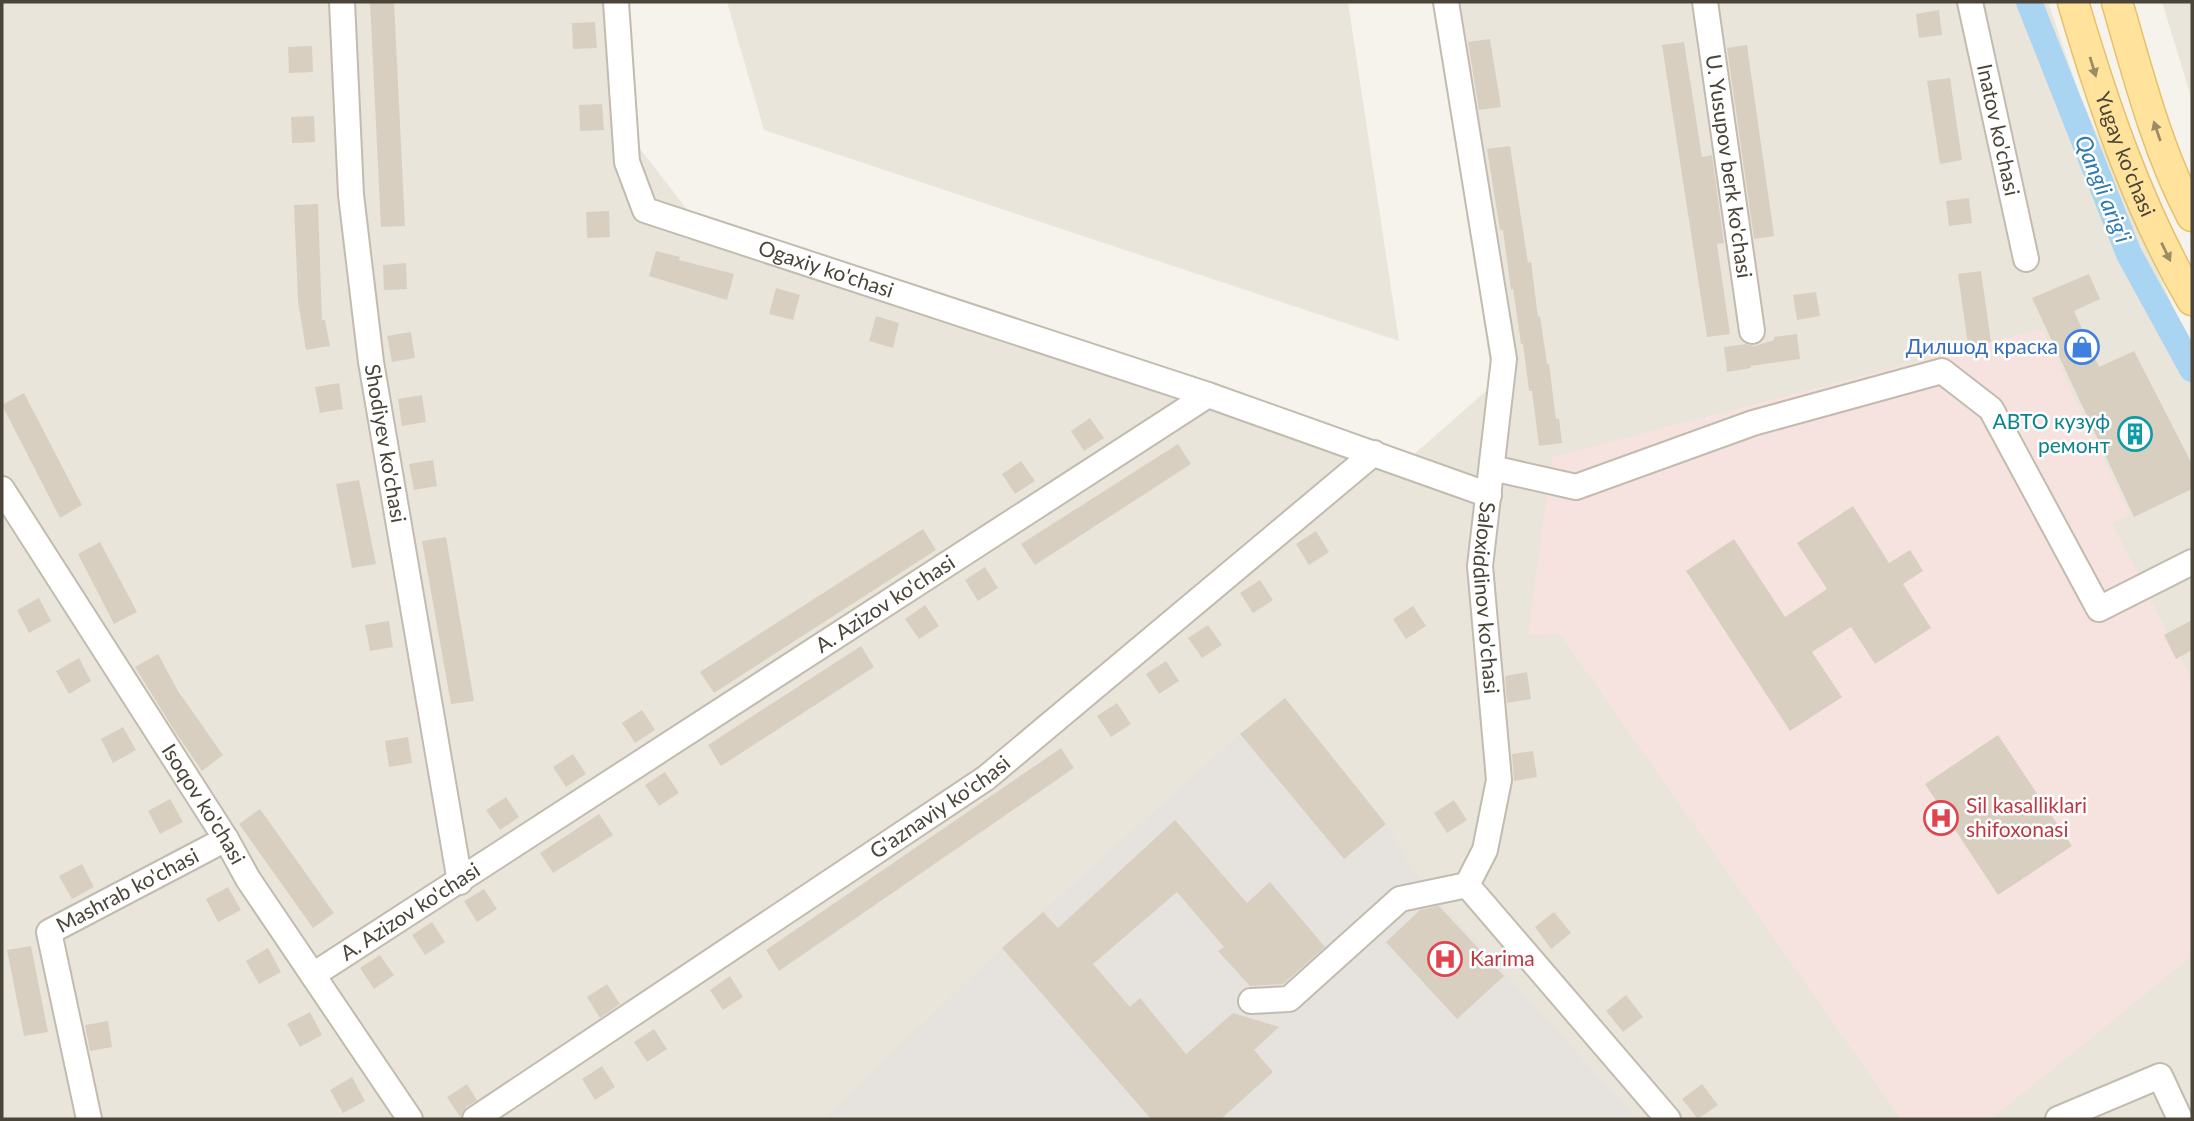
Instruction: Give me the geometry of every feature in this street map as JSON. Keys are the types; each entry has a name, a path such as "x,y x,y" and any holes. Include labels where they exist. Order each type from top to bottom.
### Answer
{"main road":[{"name":"Yugay ko'chasi","path":"2073,2 2094,73 2120,144 2165,250 2192,300"},
{"name":"Yugay ko'chasi","path":"2117,2 2141,87 2181,195 2192,216"}],"street":[{"name":"Shodiyev ko'chasi","path":"342,2 351,195 370,362 460,882"},
{"name":"Ogaxiy ko'chasi","path":"616,2 627,162 645,210 1208,395"},
{"name":"Saloxiddinov ko'chasi","path":"1446,2 1504,359 1480,566 1499,780 1485,850 1467,885"},
{"name":"U. Yusupov berk ko'chasi","path":"1705,2 1752,331"},
{"name":"Inatov ko'chasi","path":"1970,2 2026,259"},
{"path":"1492,468 1576,487 1753,423 1942,371 1992,409 2099,609 2192,562"},
{"name":"A. Azizov ko'chasi","path":"313,975 1208,395"},
{"path":"1208,395 1489,495"},
{"name":"G'aznaviy ko'chasi","path":"475,1119 986,778 1374,453"},
{"name":"Isoqov ko'chasi","path":"2,489 226,839 248,879 410,1119"},
{"name":"Mashrab ko'chasi","path":"89,1119 49,932 226,839"},
{"path":"1251,1001 1289,999 1399,899 1467,885 1668,1119"},
{"path":"2058,1119 2160,1076 2182,1119 2192,1116"}],"shaded area":[{"path":"2,2 625,2 634,141 696,221 1412,456 1493,385 1437,2 2048,2 2079,93 2192,350 2192,1119 2,1119"},
{"path":"727,2 1348,2 1399,341 764,130"},
{"path":"2162,2 2192,2 2192,100"},
{"name":"Sil kasalliklari shifoxonasi","path":"2042,329 2130,515 2112,523 2192,680 2192,956 1991,1119 1901,1119 1560,634 1528,635 1552,457"},
{"path":"1285,698 1386,824 1414,872 1634,1116 1630,1119 823,1119 1002,948 1240,734"}],"building":[{"path":"370,2 394,2 405,226 381,227"},
{"path":"1939,10 1942,35 1919,38 1916,14"},
{"path":"595,22 597,48 573,49 572,23"},
{"path":"1490,39 1501,107 1479,110 1468,42"},
{"path":"1684,42 1702,157 1712,155 1724,243 1717,244 1730,334 1707,337 1662,45"},
{"path":"1747,45 1774,236 1754,239 1727,48"},
{"path":"312,46 313,72 289,73 288,47"},
{"path":"1950,78 1962,160 1940,164 1927,81"},
{"path":"602,104 604,130 580,131 579,105"},
{"path":"314,116 315,142 292,143 291,117"},
{"path":"1510,146 1528,263 1531,262 1538,317 1540,316 1562,443 1539,446 1532,391 1529,391 1503,230 1500,230 1487,149"},
{"path":"1969,198 1972,223 1949,226 1946,201"},
{"path":"318,204 322,320 325,320 330,346 306,350 298,301 294,205"},
{"path":"609,211 610,237 587,238 586,212"},
{"path":"656,251 680,257 679,260 734,274 727,300 649,276"},
{"path":"406,263 407,289 384,290 383,265"},
{"path":"1981,271 1991,342 1968,345 1958,274"},
{"name":"АВТО кузуф ремонт","path":"2089,274 2100,299 2074,311 2099,367 2134,351 2192,464 2192,489 2134,517 2032,298"},
{"path":"776,288 800,295 793,320 769,314"},
{"path":"1816,292 1820,316 1797,320 1793,295"},
{"path":"876,316 899,323 893,348 869,341"},
{"path":"411,332 415,358 392,362 387,336"},
{"path":"1797,334 1800,359 1727,372 1724,347 1745,344 1755,346 1774,340 1774,337"},
{"path":"339,383 343,409 320,413 315,387"},
{"path":"24,393 82,505 60,518 2,405"},
{"path":"422,395 426,422 402,426 398,399"},
{"path":"1090,418 1104,438 1084,451 1071,431"},
{"path":"1178,444 1191,464 1035,565 1021,544"},
{"path":"433,460 437,486 414,490 409,464"},
{"path":"1021,461 1035,481 1015,494 1002,474"},
{"path":"359,480 376,564 352,568 336,484"},
{"path":"1853,506 1889,563 1910,550 1923,571 1903,584 1931,628 1875,664 1851,627 1812,652 1842,697 1790,731 1686,571 1734,539 1785,617 1827,589 1797,543"},
{"path":"923,529 936,550 714,693 700,672"},
{"path":"1316,531 1329,552 1309,565 1296,544"},
{"path":"446,537 474,701 451,704 422,541"},
{"path":"100,542 137,612 114,624 78,554"},
{"path":"985,567 998,588 978,601 965,580"},
{"path":"1260,580 1273,600 1253,613 1240,593"},
{"path":"39,598 51,621 29,633 17,610"},
{"path":"925,605 939,626 919,639 905,619"},
{"path":"1413,606 1426,626 1406,639 1393,619"},
{"path":"2192,620 2192,650 2176,659 2164,635"},
{"path":"389,621 393,647 370,651 365,625"},
{"path":"1208,625 1222,645 1202,658 1188,638"},
{"path":"861,646 874,667 721,766 708,745"},
{"path":"158,654 178,691 223,755 202,771 135,667"},
{"path":"79,658 91,681 69,694 56,671"},
{"path":"1166,661 1179,681 1159,694 1146,674"},
{"path":"1527,672 1531,699 1507,703 1505,676"},
{"path":"1285,698 1386,824 1344,859 1240,734"},
{"path":"1117,703 1131,724 1111,737 1097,716"},
{"path":"642,710 655,730 635,743 622,723"},
{"path":"123,727 136,750 113,763 101,739"},
{"path":"1998,735 2072,846 1998,895 1925,784"},
{"path":"408,737 412,763 389,767 385,741"},
{"path":"1061,748 1074,768 779,971 766,950"},
{"path":"1533,751 1537,777 1514,781 1512,754"},
{"path":"573,754 586,774 566,787 553,767"},
{"path":"665,772 679,793 659,806 645,785"},
{"path":"506,797 519,817 500,830 486,810"},
{"path":"170,799 183,822 160,834 148,811"},
{"path":"1454,800 1467,820 1447,833 1434,813"},
{"path":"260,809 334,913 313,928 239,824"},
{"path":"599,814 613,835 553,873 540,853"},
{"path":"1175,820 1247,903 1270,882 1325,947 1283,984 1250,986 1218,951 1224,947 1177,892 1093,964 1130,1007 1140,998 1186,1054 1233,1013 1279,1027 1254,1050 1273,1072 1221,1119 1151,1119 1002,948 1043,912 1058,928"},
{"path":"82,864 94,887 72,899 59,876"},
{"path":"228,887 241,910 218,922 206,899"},
{"path":"484,889 497,909 477,922 464,901"},
{"name":"Karima","path":"1439,906 1504,976 1457,1019 1386,942 1420,910"},
{"path":"1554,912 1571,933 1551,949 1535,927"},
{"path":"432,922 445,942 425,955 412,935"},
{"path":"31,946 48,1032 24,1036 7,950"},
{"path":"268,948 281,972 259,984 246,961"},
{"path":"380,955 394,975 374,989 360,968"},
{"path":"730,976 743,997 723,1010 710,990"},
{"path":"607,984 620,1004 600,1018 587,997"},
{"path":"1626,995 1643,1017 1623,1032 1606,1011"},
{"path":"310,1012 322,1035 300,1047 287,1024"},
{"path":"108,1021 112,1047 90,1051 85,1025"},
{"path":"654,1029 667,1049 647,1062 634,1042"},
{"path":"602,1066 615,1087 595,1100 582,1079"},
{"path":"352,1077 365,1101 343,1113 330,1090"},
{"path":"467,1084 477,1100 466,1107 460,1117 447,1097"},
{"path":"1702,1084 1718,1105 1698,1119 1682,1099"}],"waterway":[{"name":"Qangli arig'i","path":"2029,2 2129,254 2192,369"}],"place":[{"name":"Дилшод краска","path":"2082,347"},
{"name":"АВТО кузуф ремонт","path":"2135,434"},
{"name":"Sil kasalliklari shifoxonasi","path":"1941,818"},
{"name":"Karima","path":"1445,959"}]}
